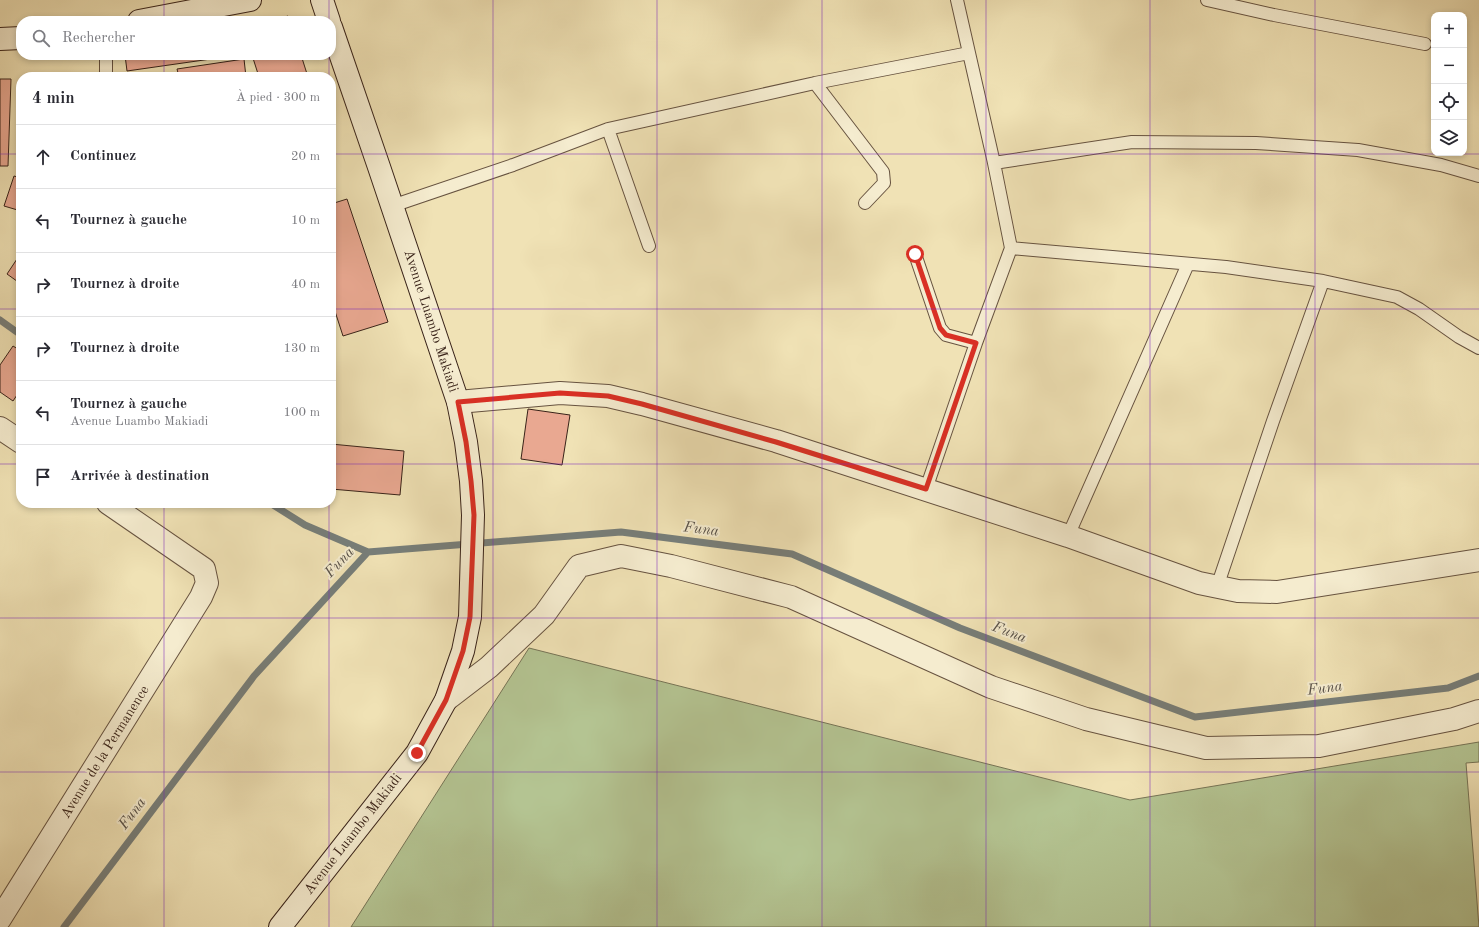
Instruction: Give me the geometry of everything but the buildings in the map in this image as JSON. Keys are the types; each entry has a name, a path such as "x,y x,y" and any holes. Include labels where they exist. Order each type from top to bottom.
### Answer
{"street":[{"path":"165,16 250,0"},
{"path":"322,0 327,16"},
{"path":"0,39 16,38"},
{"name":"Avenue Luambo Makiadi","path":"280,927 417,753 446,700 463,651 470,617 474,515 467,450 458,402 336,41"},
{"path":"458,402 560,393 608,396 642,404 776,442 926,489 1068,536 1199,583 1238,591 1277,592 1479,560"},
{"path":"0,428 16,439"},
{"name":"Avenue de la Permanence","path":"1,915 201,597 207,583 204,569 115,508"},
{"path":"446,700 489,667 544,615 579,566 622,556 671,566 791,598 990,687 1086,719 1206,748 1319,746 1454,719 1479,711"}],"lane":[{"path":"926,489 976,343 1011,248 994,163 957,0"},
{"path":"1208,0 1274,15 1425,44"},
{"path":"392,206 513,165 608,129 814,83 969,53"},
{"path":"106,60 106,72"},
{"path":"814,83 883,172 884,184 865,203"},
{"path":"608,129 649,246"},
{"path":"994,163 1132,142 1256,143 1358,150 1441,165 1479,176"},
{"path":"1011,248 1226,267 1323,281 1398,297 1419,309 1459,337 1479,348"},
{"path":"915,254 940,328 946,335 976,343"},
{"path":"1068,536 1188,264"},
{"path":"1217,587 1273,421 1323,281"}],"green space":[{"path":"529,648 1130,800 1479,742 1479,762 1466,763 1479,927 351,927"}],"waterway":[{"path":"0,320 16,331"},
{"path":"278,508 305,525 368,552"},
{"name":"Funa","path":"64,927 254,676 368,552 621,532 792,554 960,628 1195,717 1448,688 1479,676"}],"route":[{"path":"417,753 446,700 463,651 470,617 474,515 466,442 458,402 560,393 608,396 642,404 776,442 926,489 976,343 960,340 946,335 940,328 915,254"}]}
